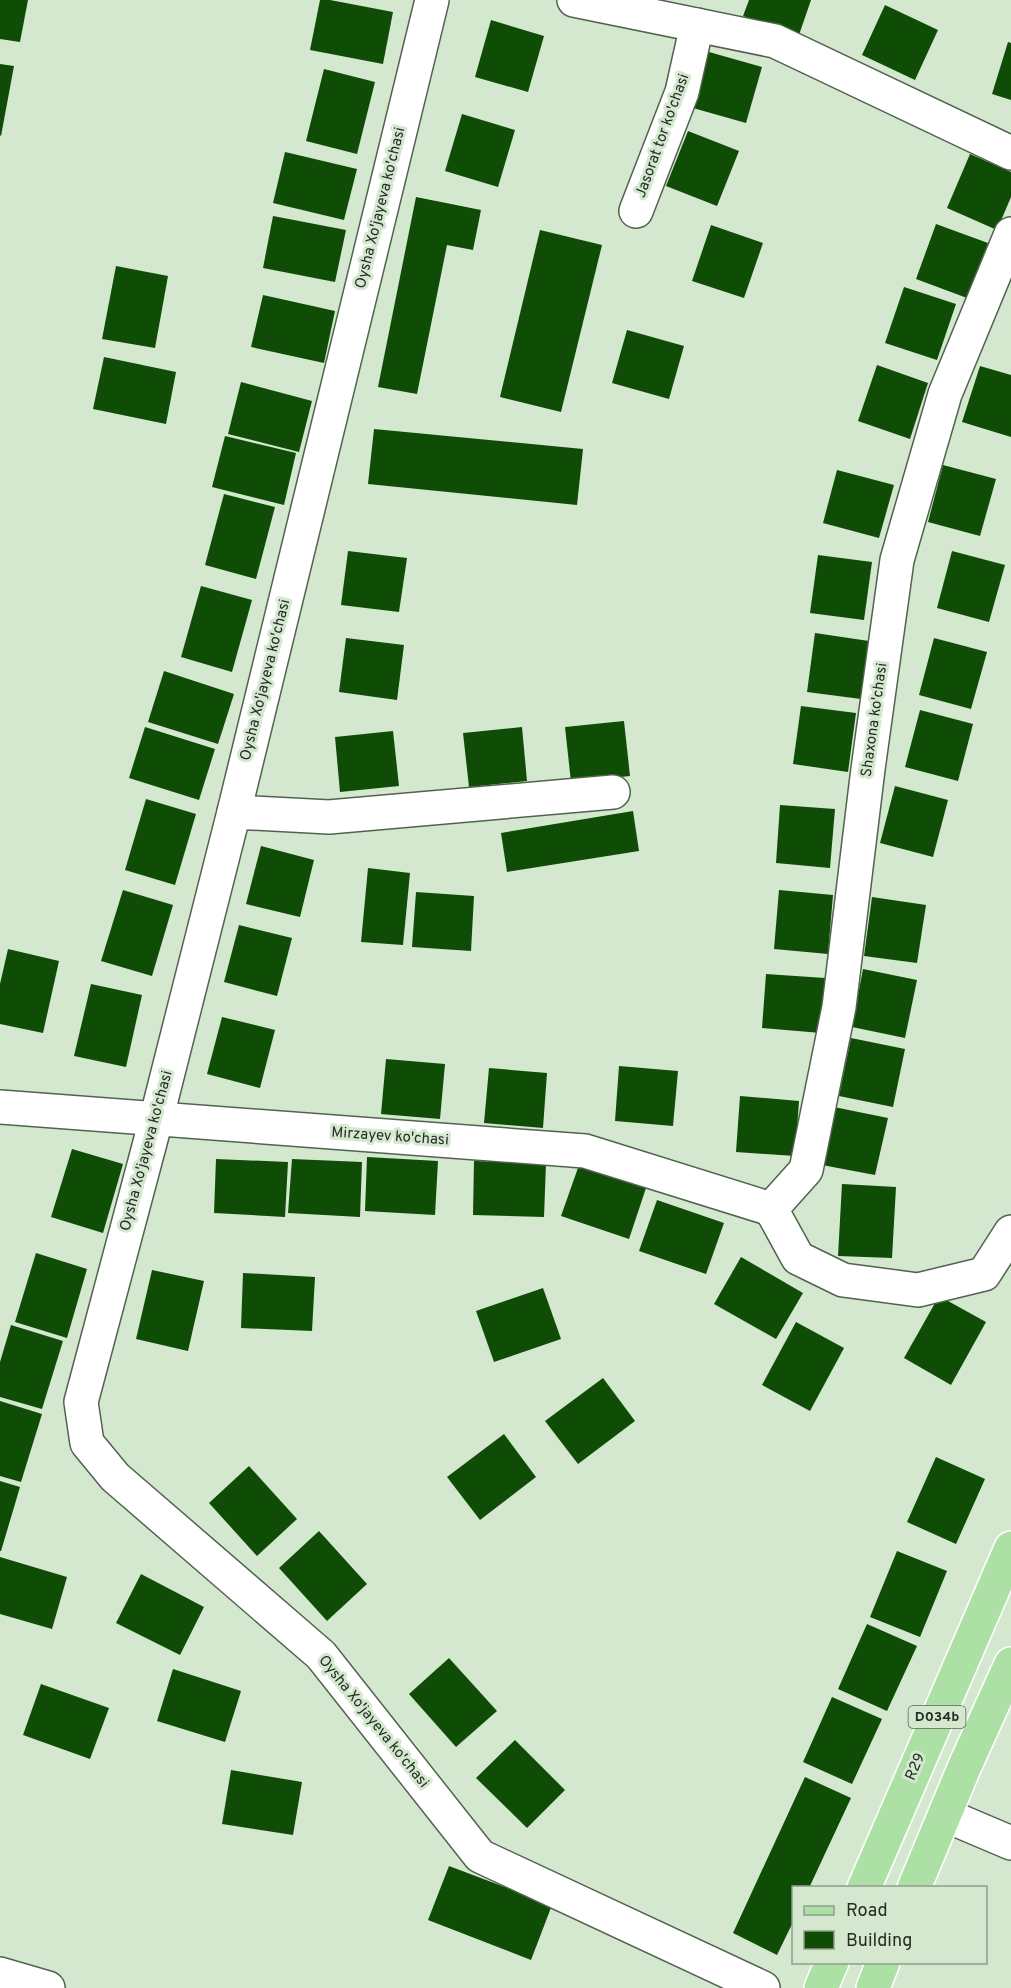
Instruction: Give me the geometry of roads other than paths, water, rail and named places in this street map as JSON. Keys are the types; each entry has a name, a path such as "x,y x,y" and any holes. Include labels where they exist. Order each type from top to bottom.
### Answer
{"main road":[{"name":"R29","path":"864,1886 1011,1548"},
{"name":"D034b","path":"914,1886 1011,1664"},
{"path":"821,1988 831,1964"},
{"path":"873,1988 882,1964"}],"street":[{"name":"Oysha Xo'jayeva ko'chasi","path":"432,0 234,812 156,1120 81,1402 87,1443 115,1477 321,1655 480,1856 763,1988"},
{"path":"574,0 775,41 1011,153"},
{"name":"Jasorat tor ko'chasi","path":"636,211 682,92 698,25"},
{"name":"Shaxona ko'chasi","path":"771,1209 806,1170 839,1007 868,769 897,560 945,394 1011,234"},
{"path":"234,812 329,817 613,792"},
{"name":"Mirzayev ko'chasi","path":"0,1107 585,1151 771,1209"},
{"path":"771,1209 798,1258 843,1280 918,1290 984,1274 1011,1232"},
{"path":"945,1815 1011,1843"},
{"path":"0,1974 48,1988"}]}
